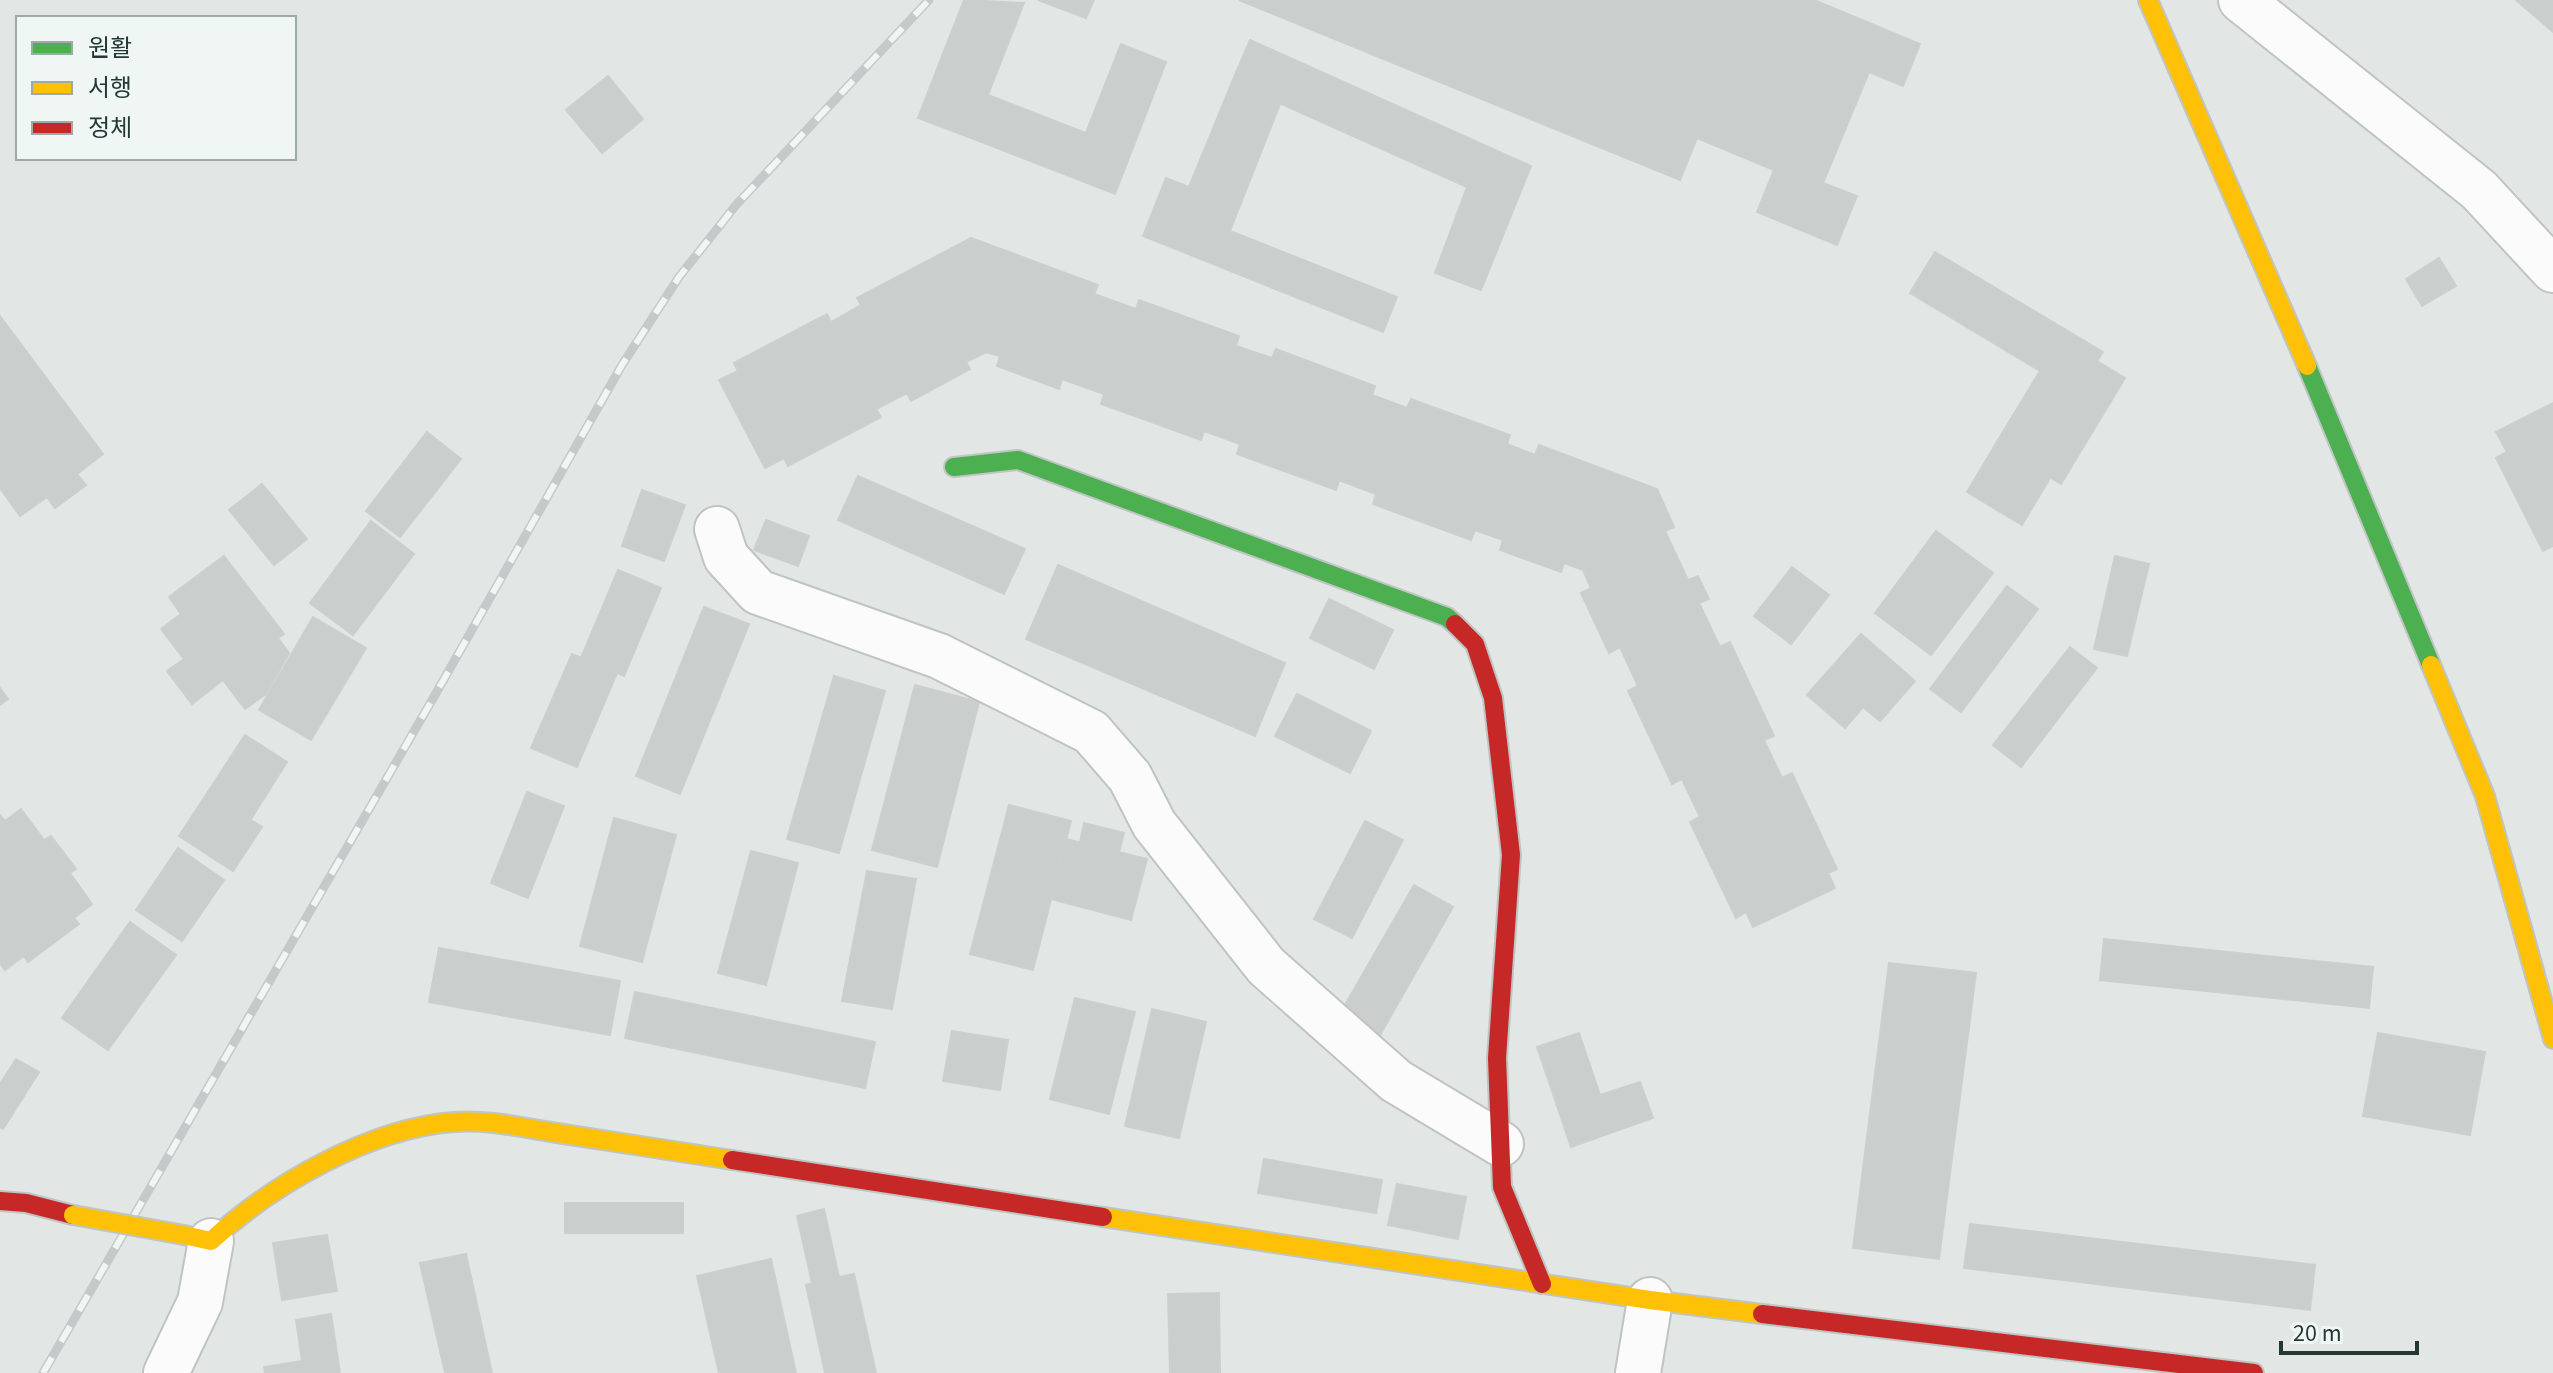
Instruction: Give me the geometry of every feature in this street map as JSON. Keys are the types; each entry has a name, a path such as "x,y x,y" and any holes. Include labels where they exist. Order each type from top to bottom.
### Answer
{"street":[{"path":"2148,0 2244,215 2485,796 2553,1039"},
{"path":"2241,0 2479,190 2553,270"},
{"path":"954,467 1018,460 1447,617 1475,644 1493,698 1511,855 1497,1058 1502,1187 1542,1284"},
{"path":"717,529 726,557 758,592 939,656 1091,732 1130,777 1154,824 1266,966 1396,1081 1501,1144"},
{"path":"0,1201 26,1203 197,1238 284,1182 359,1148 451,1122 522,1128 1650,1300 2254,1373"},
{"path":"166,1373 200,1302 197,1238"},
{"path":"1638,1373 1650,1300"}],"building":[{"path":"964,0 1024,3 971,138 918,118"},
{"path":"1038,0 1094,0 1086,18"},
{"path":"1239,0 1285,0 1278,16"},
{"path":"1285,0 1814,0 1920,44 1903,86 1869,72 1823,183 1857,196 1837,245 1757,212 1774,170 1697,138 1680,180 1278,16"},
{"path":"2516,0 2553,0 2553,32"},
{"path":"1250,40 1531,166 1481,290 1435,273 1467,187 1232,82"},
{"path":"1121,44 1166,62 1115,194 1069,176"},
{"path":"608,76 643,119 602,153 566,110"},
{"path":"1232,82 1280,104 1230,231 1397,297 1383,332 1143,236 1166,178 1189,187"},
{"path":"988,95 1086,133 1069,176 971,138"},
{"path":"971,238 1098,285 1094,294 1136,309 1139,300 1239,336 1236,346 1272,358 1276,349 1375,386 1372,395 1407,408 1411,399 1510,435 1507,444 1535,455 1539,445 1657,489 1674,527 1665,531 1688,580 1698,576 1709,599 1699,603 1720,647 1730,642 1774,736 1764,740 1782,778 1792,773 1837,869 1828,873 1835,888 1753,927 1746,912 1736,918 1690,822 1700,817 1682,779 1672,784 1628,691 1638,686 1620,647 1609,653 1581,593 1591,588 1583,570 1564,563 1561,572 1500,550 1503,540 1475,530 1471,540 1373,504 1376,494 1339,480 1336,490 1237,454 1240,444 1204,431 1201,440 1101,404 1104,394 1062,379 1059,389 997,366 1000,356 986,352 966,362 970,369 911,401 907,393 876,409 881,417 788,466 784,458 765,468 719,380 738,371 734,363 827,314 831,322 861,305 857,298"},
{"path":"1935,252 2103,352 2097,361 2125,378 2061,484 1995,445 2040,371 1910,293"},
{"path":"2439,258 2456,286 2422,306 2406,279"},
{"path":"0,316 103,454 77,474 86,485 55,508 47,497 20,516 0,488"},
{"path":"2553,403 2553,546 2543,551 2496,458 2507,452 2496,432"},
{"path":"427,432 461,459 400,537 366,511"},
{"path":"1995,445 2050,478 2022,525 1967,492"},
{"path":"858,476 1025,549 1004,594 838,520"},
{"path":"262,484 307,539 274,565 229,510"},
{"path":"642,490 685,505 664,561 622,546"},
{"path":"766,520 809,536 798,566 754,550"},
{"path":"371,521 414,554 353,635 310,603"},
{"path":"1936,531 1993,573 1931,655 1875,613"},
{"path":"224,556 284,634 278,638 289,653 266,694 245,709 223,680 192,704 167,671 184,659 161,629 181,614 169,597"},
{"path":"2115,556 2149,564 2127,656 2094,649"},
{"path":"1058,565 1285,663 1255,736 1026,639"},
{"path":"1792,567 1829,595 1791,644 1754,616"},
{"path":"618,570 661,588 624,676 581,658"},
{"path":"2007,586 2038,609 1961,712 1930,689"},
{"path":"1329,599 1393,630 1374,669 1310,638"},
{"path":"704,607 749,624 680,794 636,776"},
{"path":"313,617 366,648 311,740 259,710"},
{"path":"1861,634 1915,681 1880,721 1863,707 1845,728 1807,695"},
{"path":"2070,647 2097,668 2021,767 1993,745"},
{"path":"572,654 617,673 577,767 531,748"},
{"path":"834,676 885,691 839,853 787,839"},
{"path":"915,685 979,702 937,867 872,850"},
{"path":"0,688 8,699 0,705"},
{"path":"1297,694 1371,731 1350,773 1275,736"},
{"path":"245,735 287,762 251,819 208,792"},
{"path":"208,792 262,827 233,871 179,836"},
{"path":"527,792 564,806 528,898 491,883"},
{"path":"1009,805 1071,821 1033,970 970,954"},
{"path":"21,809 44,840 51,836 76,869 70,873 92,904 74,918 79,924 28,962 24,956 5,970 0,963 0,815 5,821"},
{"path":"614,818 676,835 642,962 580,946"},
{"path":"1365,821 1403,840 1352,938 1314,919"},
{"path":"1084,823 1124,833 1119,852 1080,842"},
{"path":"1066,839 1147,859 1131,920 1051,899"},
{"path":"178,848 224,880 182,941 136,910"},
{"path":"751,851 798,863 766,985 718,973"},
{"path":"867,871 916,879 892,1009 842,1001"},
{"path":"1414,885 1453,907 1380,1035 1341,1012"},
{"path":"130,922 176,955 108,1050 62,1018"},
{"path":"2104,939 2373,967 2369,1008 2100,980"},
{"path":"439,948 620,981 610,1035 429,1002"},
{"path":"1889,963 1976,973 1939,1259 1853,1248"},
{"path":"635,992 875,1042 865,1088 625,1038"},
{"path":"1075,998 1135,1012 1109,1114 1050,1099"},
{"path":"1152,1009 1206,1022 1179,1138 1125,1126"},
{"path":"952,1031 1008,1040 1000,1090 943,1081"},
{"path":"1579,1033 1600,1095 1640,1082 1653,1118 1571,1147 1537,1047"},
{"path":"2378,1033 2485,1052 2470,1135 2363,1116"},
{"path":"16,1059 39,1072 3,1129 0,1127 0,1084"},
{"path":"1264,1159 1382,1180 1376,1213 1258,1193"},
{"path":"1397,1184 1466,1197 1458,1239 1388,1225"},
{"path":"565,1203 683,1203 683,1233 565,1233"},
{"path":"824,1209 839,1277 854,1274 876,1373 825,1373 806,1285 812,1283 797,1216"},
{"path":"1970,1224 2315,1265 2310,1310 1964,1268"},
{"path":"327,1235 337,1291 282,1300 273,1243"},
{"path":"466,1254 492,1373 445,1373 420,1263"},
{"path":"771,1259 796,1373 719,1373 697,1276"},
{"path":"1219,1293 1220,1373 1170,1373 1168,1294"},
{"path":"331,1314 340,1373 265,1373 264,1367 302,1361 296,1320"}],"railway":[{"path":"43,1373 622,365 679,277 736,205 929,0"}],"traffic: fast":[{"path":"2307,366 2431,665"},
{"path":"954,467 1018,460 1447,617 1455,624"}],"traffic: slow":[{"path":"2148,0 2307,366"},
{"path":"2431,665 2485,796 2553,1039"},
{"path":"184,1235 211,1241 262,1200 324,1163 389,1135 454,1122 506,1124 732,1160"},
{"path":"73,1215 184,1235"},
{"path":"1103,1217 1650,1300 1762,1314"}],"traffic: jam":[{"path":"1455,624 1475,644 1493,698 1511,855 1497,1058 1502,1187 1542,1284"},
{"path":"732,1160 1103,1217"},
{"path":"0,1201 26,1203 73,1215"},
{"path":"1762,1314 2254,1373"}]}
